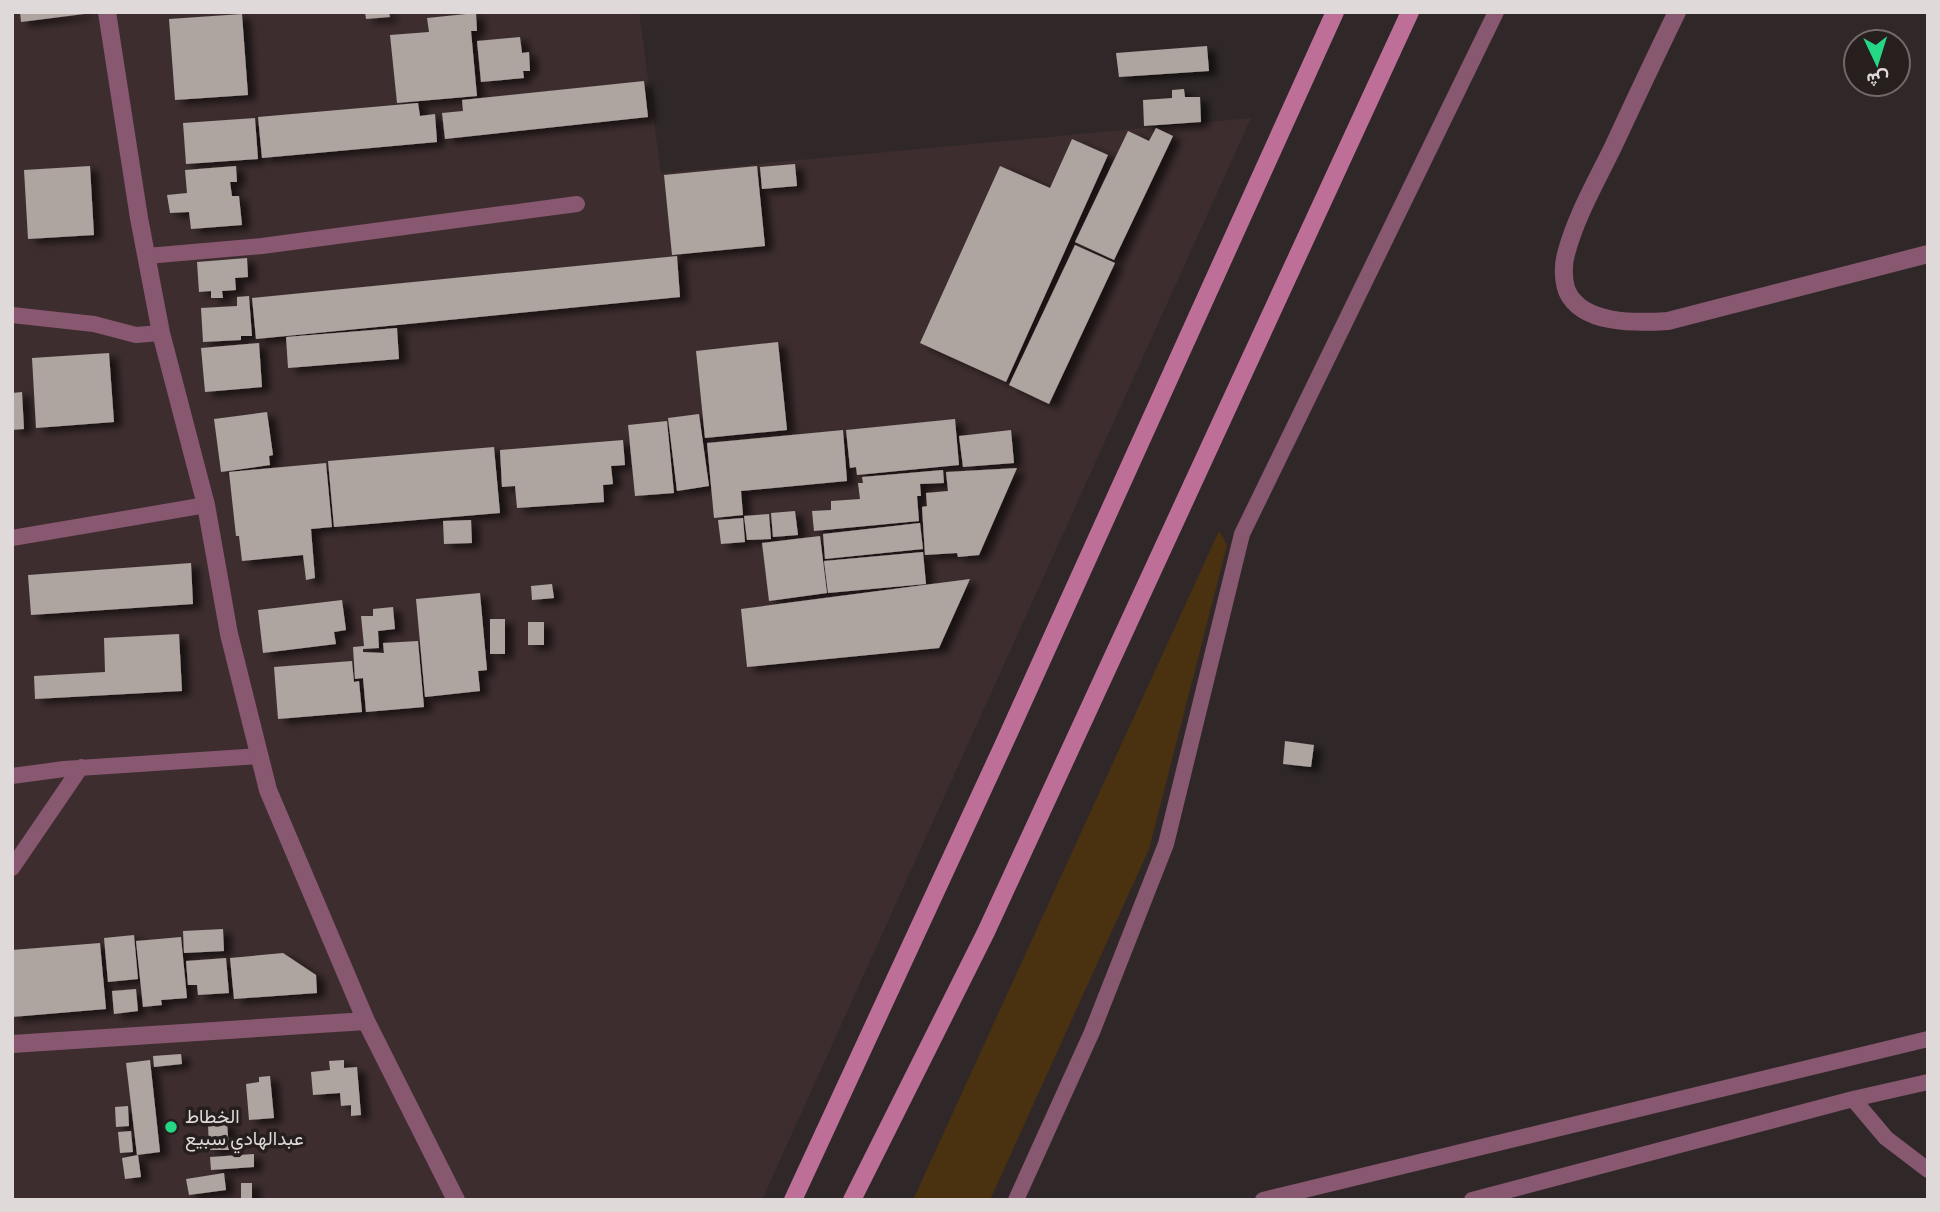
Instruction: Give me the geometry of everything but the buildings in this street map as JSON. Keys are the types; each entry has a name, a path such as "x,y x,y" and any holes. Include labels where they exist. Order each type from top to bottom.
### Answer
{"main road":[{"path":"793,1200 1007,736 1335,12"},
{"path":"852,1200 992,919 1410,12"}],"street":[{"path":"107,12 139,218 161,333 205,505 229,634 268,790 366,1021 456,1200"},
{"path":"1677,12 1578,218 1565,257 1567,292 1583,309 1611,320 1637,323 1668,321 1928,254"},
{"path":"12,1044 366,1021"}],"lane":[{"path":"1016,1200 1092,1032 1166,844 1242,534 1496,12"},
{"path":"147,256 301,241 577,204"},
{"path":"12,315 94,324 136,335 161,333"},
{"path":"12,538 205,505"},
{"path":"12,776 80,767 260,756"},
{"path":"12,868 80,767"},
{"path":"1263,1200 1928,1039"},
{"path":"1472,1200 1853,1099 1928,1082"},
{"path":"1853,1099 1886,1138 1928,1170"}],"shaded area":[{"path":"12,12 639,12 661,173 1251,118 762,1200 12,1200"},
{"path":"1219,531 1227,545 1149,849 990,1200 913,1200"}],"place":[{"name":"الخطاط عبدالهادي سبيع","path":"171,1127"}]}
